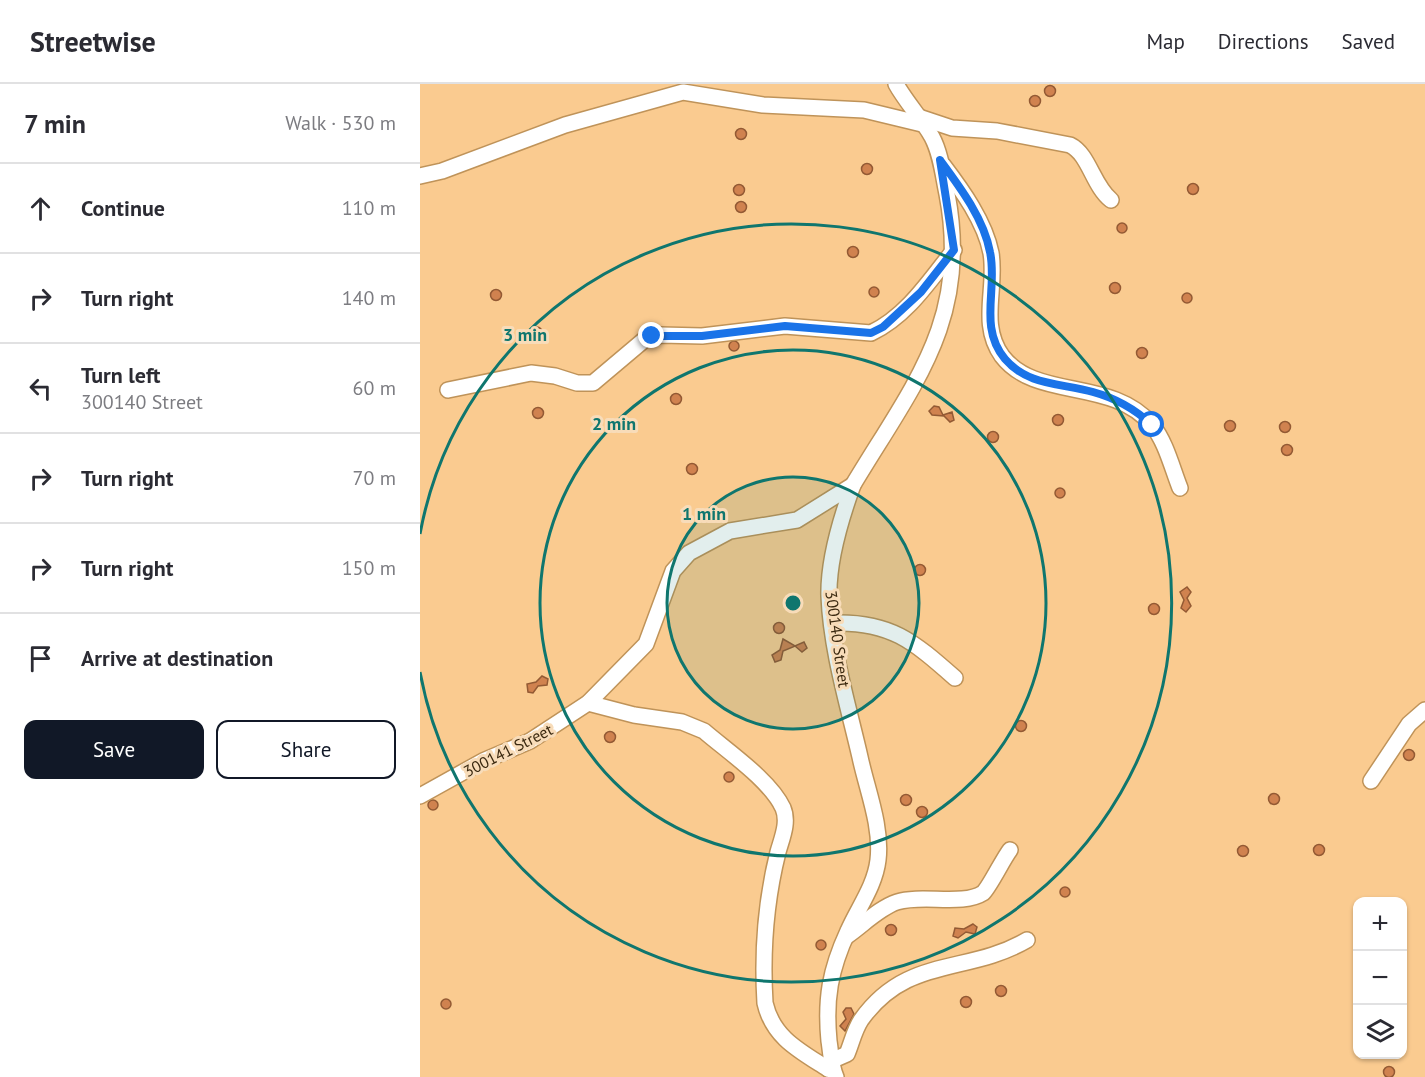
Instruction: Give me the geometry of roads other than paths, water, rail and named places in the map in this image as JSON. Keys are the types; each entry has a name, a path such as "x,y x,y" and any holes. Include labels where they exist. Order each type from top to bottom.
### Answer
{"street":[{"name":"300140 Street","path":"830,1071 827,996 845,938 874,877 878,859 871,802 833,623 830,580 853,485 934,346 946,313 953,272 954,250 940,160 931,137 896,84"},
{"path":"420,176 442,171 566,125 675,89 763,105 864,110 952,128 997,131 1070,145 1080,152 1100,192 1111,200"},
{"path":"940,160 955,181 988,243 992,266 989,319 996,345 1003,357 1026,376 1043,383 1094,392 1119,401 1141,415 1160,438 1180,488"},
{"path":"448,390 531,373 555,376 577,383 594,383 644,340 661,335 702,336 785,326 871,333 883,327 921,292 954,250"},
{"name":"300141 Street","path":"420,796 483,761 530,741 588,703 646,644 673,571 689,553 729,531 797,520 853,485"},
{"path":"833,623 877,625 915,646 955,678"},
{"path":"588,703 634,715 694,725 704,731 769,788 779,801 784,810 784,830 769,896 765,1003 768,1017 780,1036 830,1071 847,1054 853,1035 875,1004 910,976 940,966 1005,953 1027,940"},
{"path":"1371,781 1408,724 1425,710"},
{"path":"845,938 896,902 926,898 955,898 982,893 990,886 998,866 1010,850"}]}
